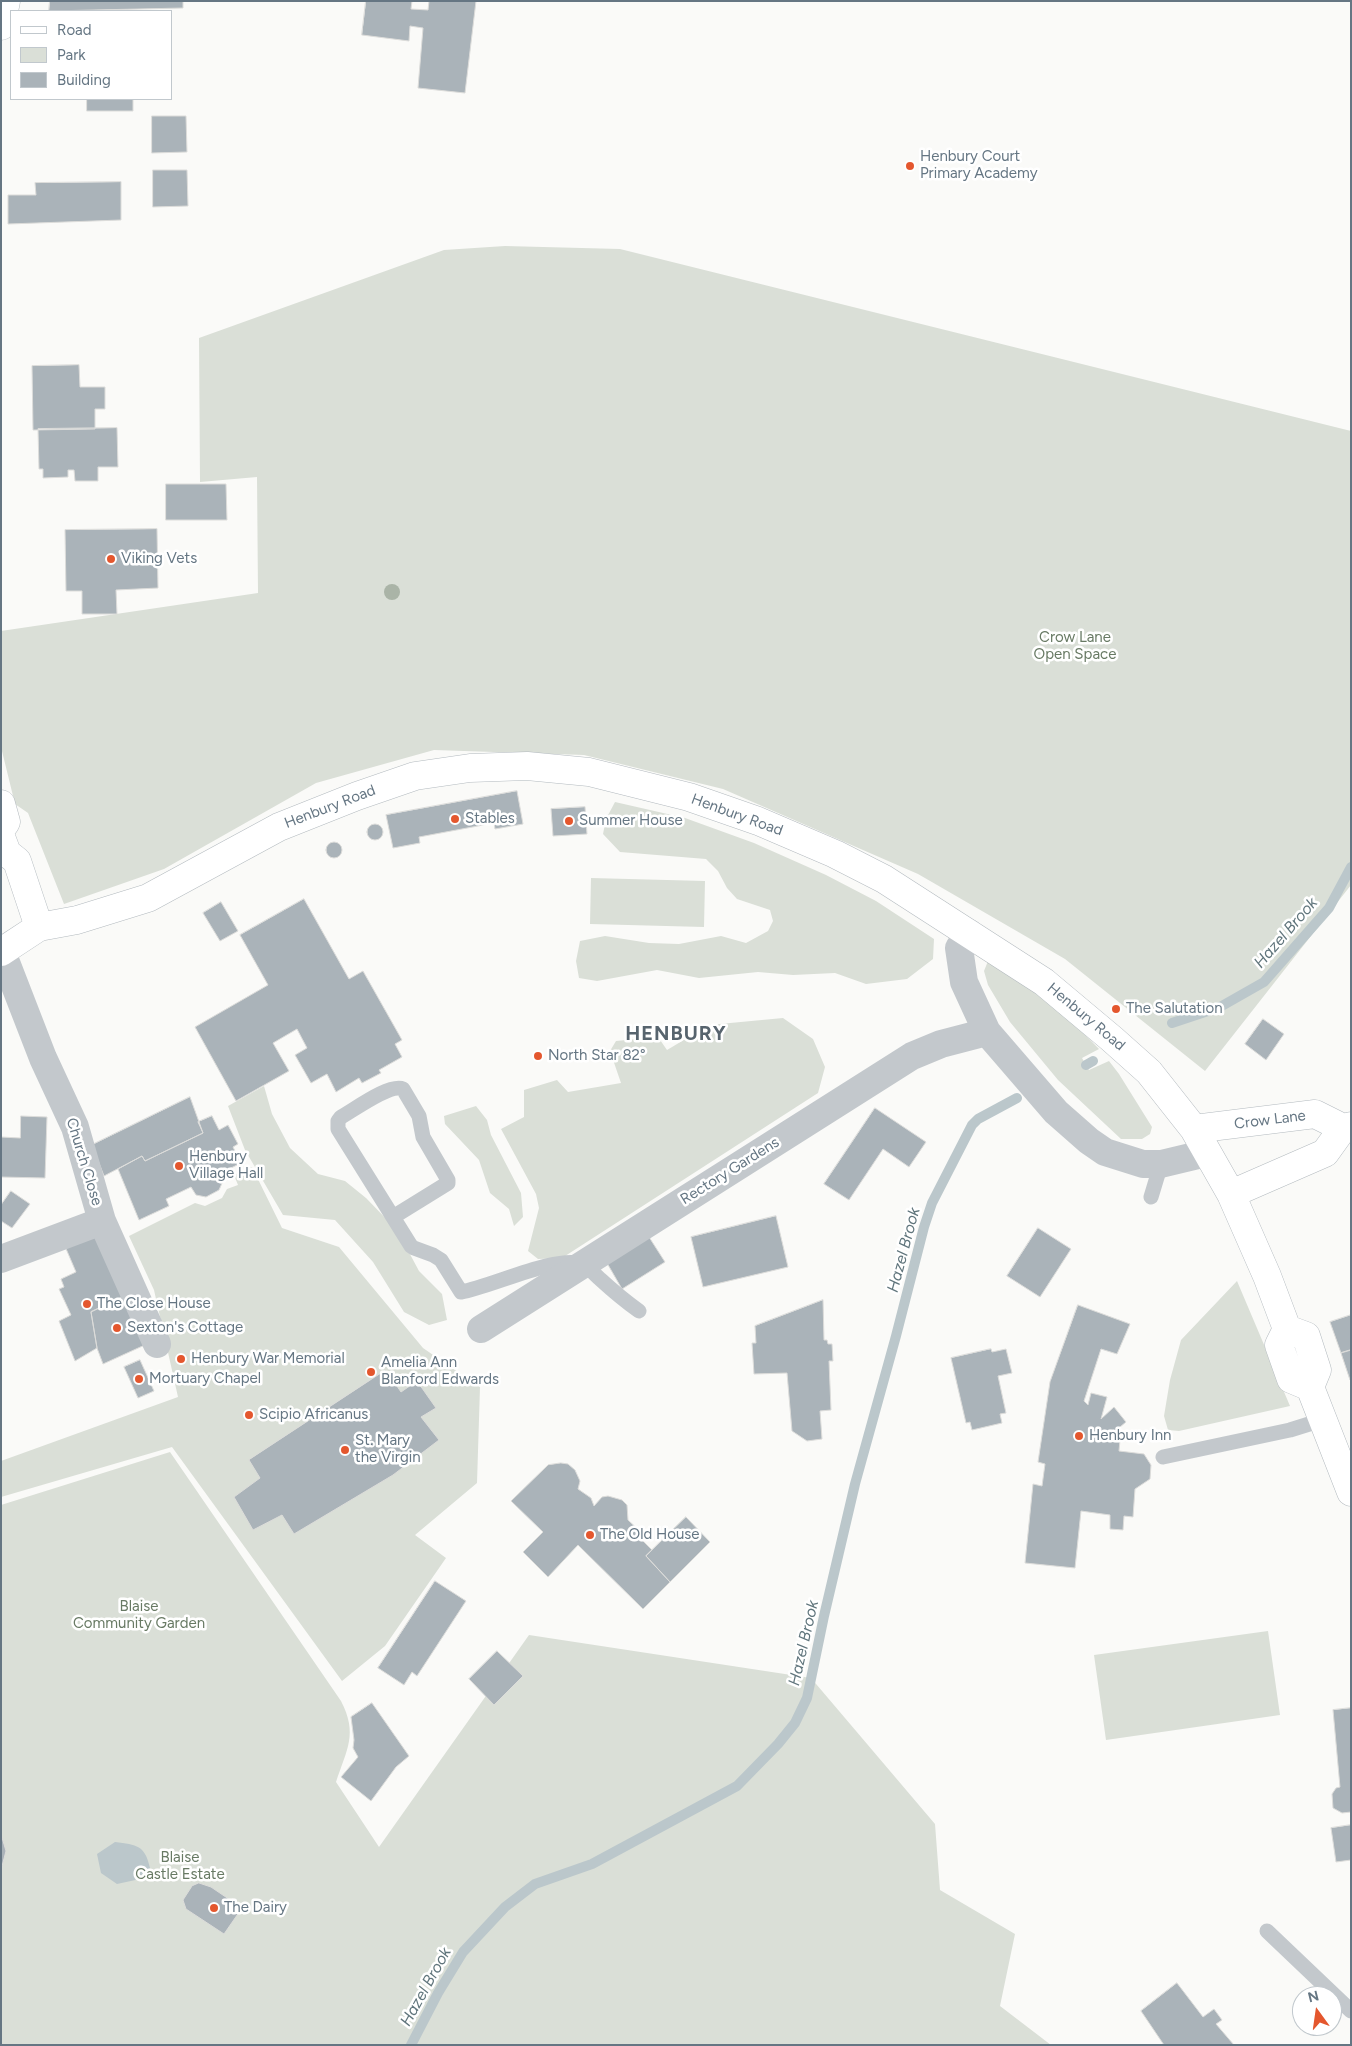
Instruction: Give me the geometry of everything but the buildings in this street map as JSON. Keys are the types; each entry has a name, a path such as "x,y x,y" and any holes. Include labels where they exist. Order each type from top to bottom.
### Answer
{"main road":[{"path":"1,26 6,1"},
{"name":"Henbury Road","path":"2,952 39,927 77,920 148,898 279,827 357,796 415,776 470,768 527,766 589,772 644,784 689,797 758,821 836,854 876,875 969,933 1044,982 1149,1072 1194,1129 1231,1194 1267,1276 1287,1329 1280,1345 1291,1379 1310,1387 1351,1492"},
{"path":"5,836 39,927"},
{"name":"Crow Lane","path":"1194,1129 1315,1114 1347,1127 1325,1153 1231,1194"}],"street":[{"path":"969,933 959,948 964,982 987,1032 1056,1112 1104,1152 1143,1164 1161,1164 1207,1153"},
{"name":"Church Close","path":"2,952 43,1058 81,1123 102,1221 157,1344"},
{"name":"Rectory Gardens","path":"481,1329 912,1056 941,1044 987,1032"},
{"path":"1,1259 102,1221"}],"lane":[{"path":"394,1217 448,1184 448,1180 423,1137 419,1116 403,1090 399,1088 390,1089 341,1117 338,1129 411,1246 416,1250 433,1255 441,1260 461,1292 474,1290 509,1277 550,1266 569,1263 583,1264 638,1312"},
{"path":"1150,1197 1161,1164"},
{"path":"1163,1457 1290,1430 1322,1420"},
{"path":"1267,1931 1351,2011"}],"green space":[{"name":"Crow Lane Open Space","path":"505,246 620,249 1351,431 1351,885 1205,1071 1065,959 918,874 723,789 584,755 434,750 316,783 164,869 64,904 28,813 15,804 1,747 1,631 258,593 257,477 200,482 199,338 444,250"},
{"path":"615,802 685,818 754,843 826,875 876,901 934,939 933,959 907,979 866,984 835,973 793,975 758,972 699,978 657,970 597,981 579,978 576,961 580,941 605,936 649,943 679,944 721,936 746,943 768,931 773,921 770,910 737,899 727,888 718,871 706,859 620,852 603,834 606,819"},
{"path":"591,878 705,881 704,927 590,924"},
{"path":"988,961 1047,996 1099,1049 1082,1058 1089,1070 1109,1061 1152,1127 1150,1134 1142,1139 1121,1139 1058,1080 1010,1022 988,985 984,971"},
{"path":"783,1018 813,1039 825,1067 818,1093 562,1258 538,1259 528,1251 539,1208 536,1194 501,1129 524,1117 524,1090 557,1080 568,1092 621,1083 610,1051 616,1041 658,1037 667,1050 709,1025"},
{"path":"264,1086 272,1114 290,1148 318,1174 345,1181 366,1198 397,1230 419,1271 442,1294 447,1320 429,1325 404,1312 373,1262 335,1220 283,1215 245,1150 228,1106"},
{"path":"476,1106 487,1120 491,1135 521,1193 523,1217 514,1226 509,1209 490,1193 479,1160 445,1124 444,1116"},
{"path":"252,1167 282,1228 339,1247 423,1348 480,1387 477,1483 415,1535 446,1558 385,1646 342,1681 172,1447 1,1497 1,1461 178,1397 154,1290 129,1236 195,1203 205,1206 222,1198 227,1189 238,1185 234,1175"},
{"path":"1237,1281 1290,1406 1179,1431 1168,1430 1164,1416 1170,1380 1181,1340"},
{"name":"Blaise Castle Estate","path":"170,1452 341,1701 349,1723 350,1732 347,1751 336,1782 379,1847 529,1635 811,1678 935,1824 940,1890 1015,1934 1000,2006 1051,2045 1,2045 1,1505"},
{"path":"1268,1631 1280,1715 1106,1740 1094,1655"}],"shaded area":[{"path":"115,1842 134,1845 143,1850 150,1868 140,1879 117,1884 101,1873 97,1854"}],"waterway":[{"name":"Hazel Brook","path":"1172,1023 1220,1007 1264,982 1329,908 1351,867"},
{"name":"Hazel Brook","path":"1086,1065 1093,1061"},
{"name":"Hazel Brook","path":"411,2045 438,1993 463,1952 505,1907 535,1884 592,1864 737,1786 778,1744 795,1723 807,1698 855,1484 932,1203 972,1125 978,1119 1017,1098"}],"place":[{"name":"Henbury Court Primary Academy","path":"910,166"},
{"name":"Viking Vets","path":"111,559"},
{"name":"Stables","path":"455,819"},
{"name":"Summer House","path":"569,821"},
{"name":"The Salutation","path":"1116,1009"},
{"name":"North Star 82°","path":"538,1056"},
{"name":"Henbury Village Hall","path":"179,1166"},
{"name":"The Close House","path":"87,1304"},
{"name":"Sexton's Cottage","path":"117,1328"},
{"name":"Henbury War Memorial","path":"181,1359"},
{"name":"Amelia Ann Blanford Edwards","path":"371,1372"},
{"name":"Mortuary Chapel","path":"139,1379"},
{"name":"Scipio Africanus","path":"249,1415"},
{"name":"Henbury Inn","path":"1079,1436"},
{"name":"St. Mary the Virgin","path":"345,1450"},
{"name":"The Old House","path":"590,1535"},
{"name":"The Dairy","path":"214,1908"}],"district":[{"name":"HENBURY","path":"676,1034"}],"park label":[{"name":"Blaise Community Garden","path":"139,1616"}]}
